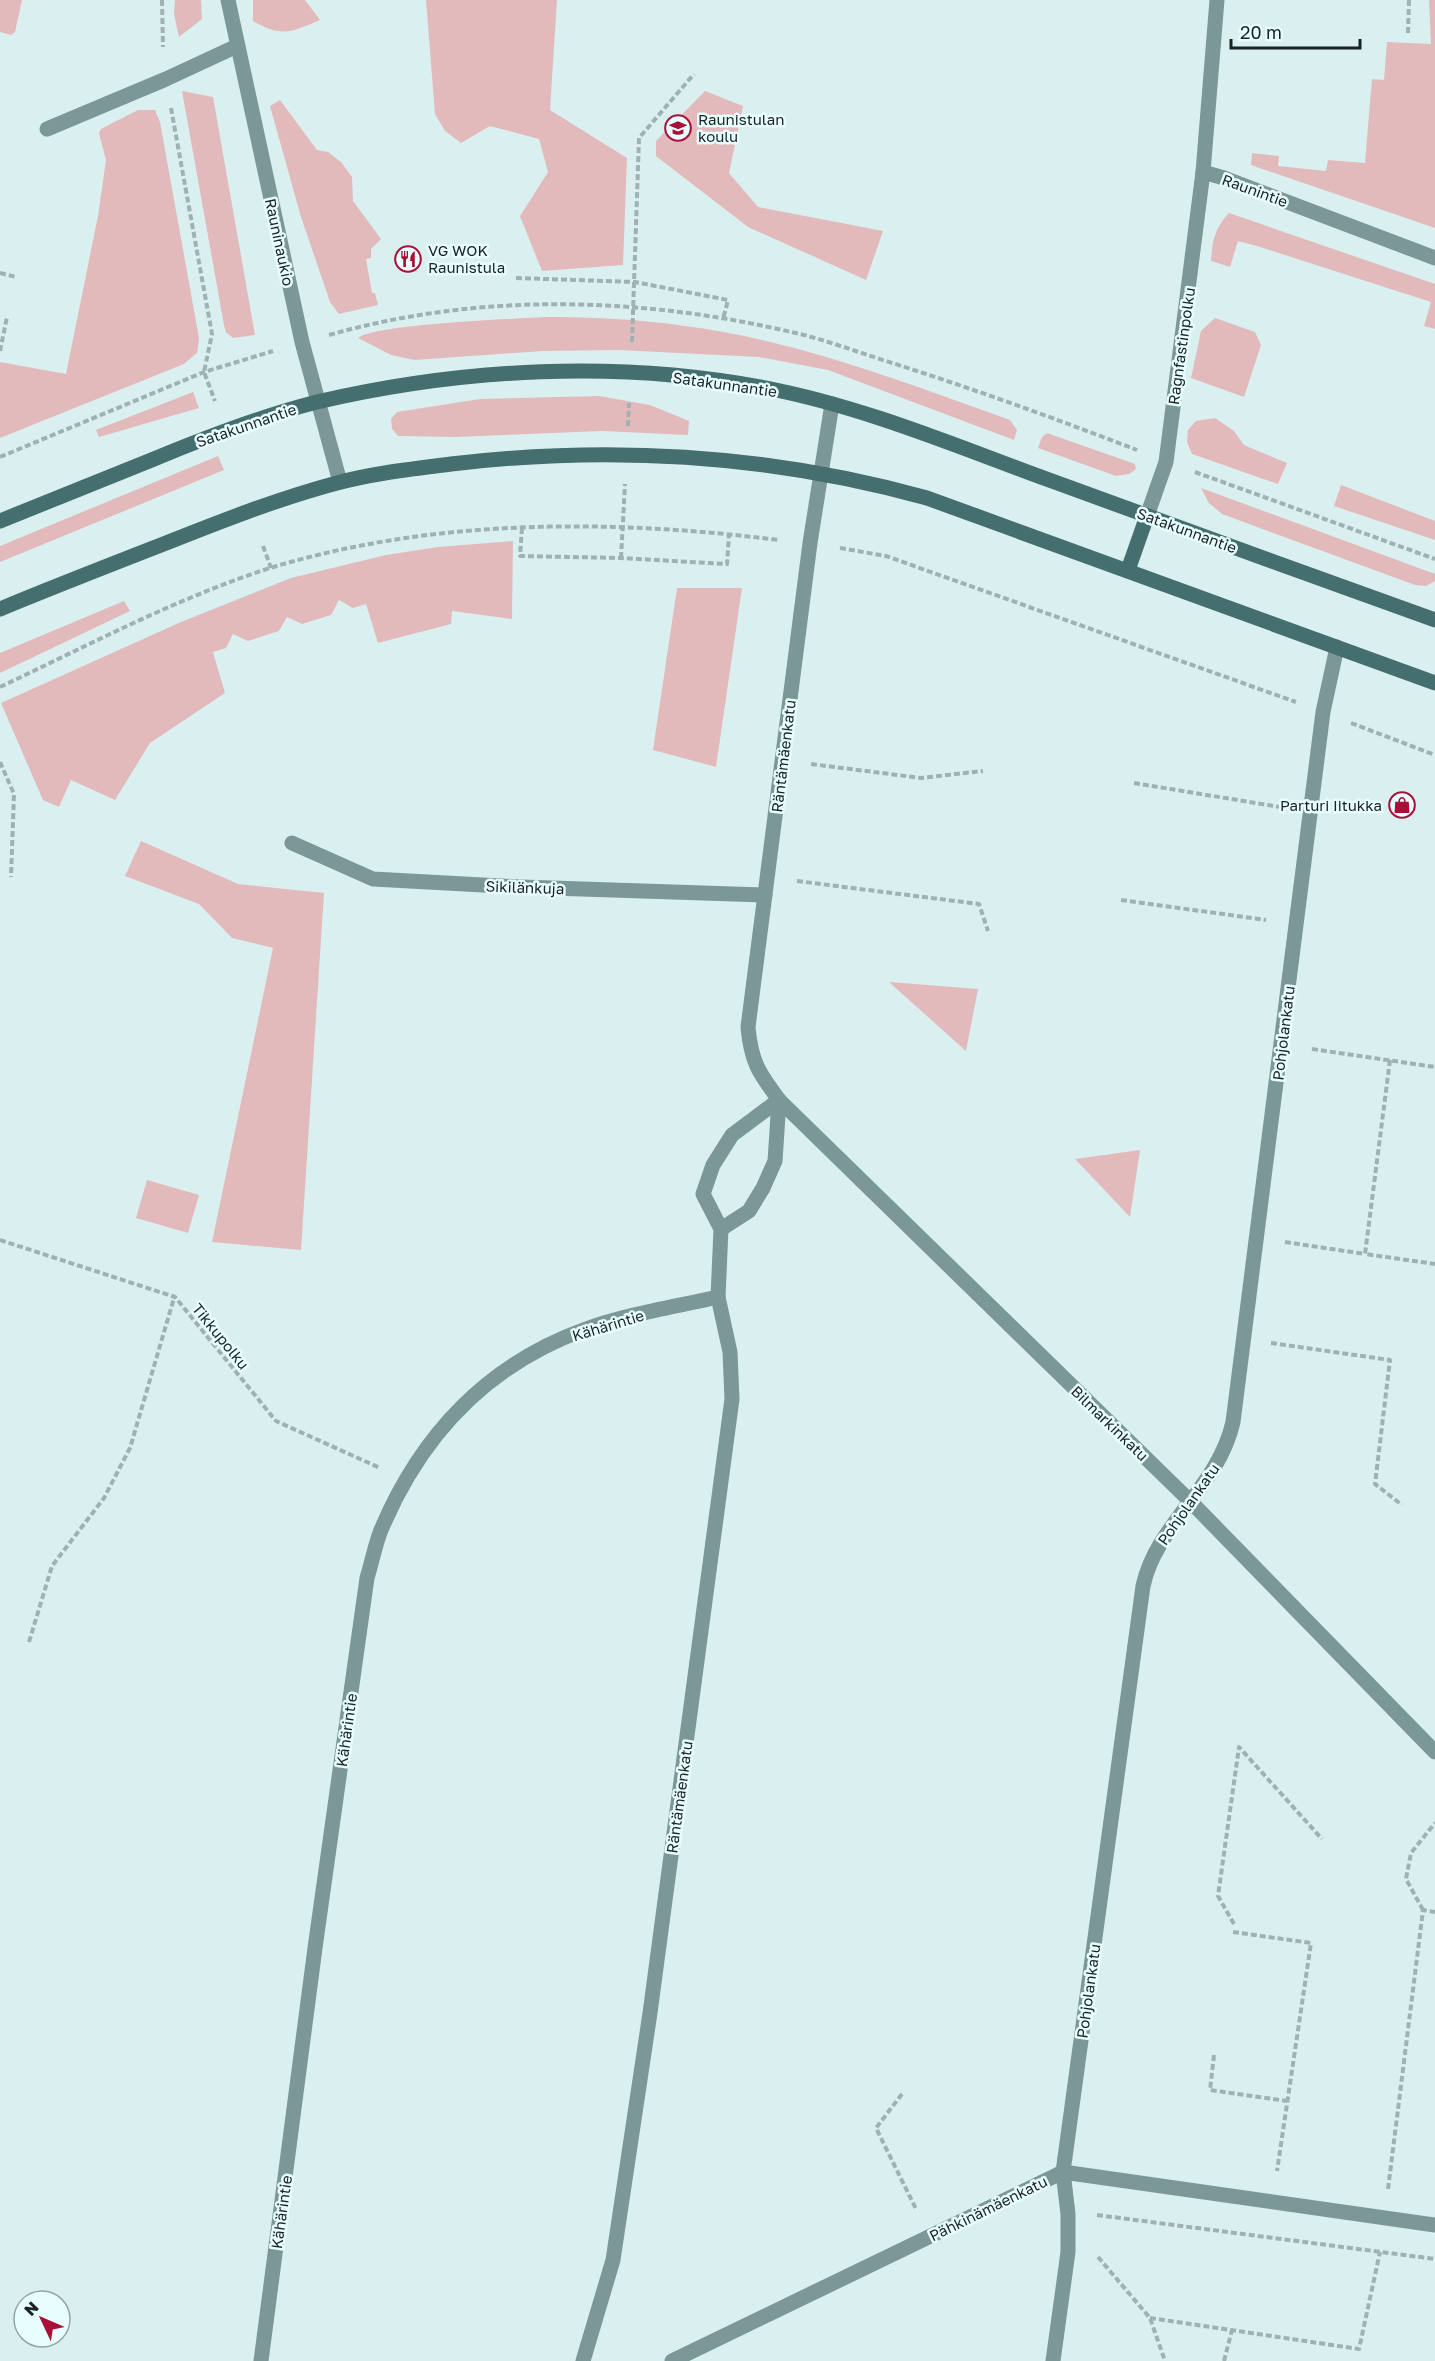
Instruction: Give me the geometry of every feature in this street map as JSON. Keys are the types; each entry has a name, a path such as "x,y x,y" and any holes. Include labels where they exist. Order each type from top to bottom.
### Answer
{"main road":[{"name":"Satakunnantie","path":"0,521 224,430 319,402 461,377 537,372 653,373 766,388 889,420 1435,620"},
{"path":"0,609 251,509 340,482 407,470 507,458 595,454 666,456 822,472 927,498 1435,683"},
{"path":"1128,570 1147,516"}],"street":[{"name":"Rauninaukio","path":"228,0 302,342 340,482"},
{"name":"Raunintie","path":"1217,0 1203,172 1435,258"},
{"path":"47,129 166,79 237,46"},
{"name":"Ragnfastinpolku","path":"1147,516 1166,462 1203,172"},
{"name":"Räntämäenkatu","path":"779,1100 762,1077 750,1051 748,1027 810,543 832,404"},
{"name":"Pohjolankatu","path":"1053,2361 1068,2241 1068,2214 1063,2172 1143,1586 1152,1557 1215,1469 1229,1439 1244,1339 1323,712 1337,647"},
{"name":"Sikilänkuja","path":"292,843 373,879 521,887 765,895"},
{"path":"779,1100 775,1161 763,1188 749,1211 722,1229 703,1194 713,1165 732,1135 779,1100"},
{"name":"Bilmarkinkatu","path":"779,1100 1191,1502 1435,1752"},
{"name":"Räntämäenkatu","path":"583,2361 613,2260 650,2013 732,1399 730,1352 718,1297 722,1229"},
{"name":"Kähärintie","path":"261,2361 315,1948 367,1578 381,1531 406,1479 429,1444 461,1407 490,1380 522,1358 586,1329 634,1315 718,1297"},
{"name":"Pähkinämäenkatu","path":"672,2361 1063,2172 1435,2225"}],"path":[{"path":"162,0 166,79 212,334 204,372 214,401"},
{"path":"1408,33 1409,0"},
{"path":"636,249 639,138 694,74"},
{"path":"0,273 16,277"},
{"path":"516,278 635,282 728,300 723,319"},
{"path":"0,351 7,317"},
{"path":"0,457 204,372 242,360"},
{"path":"0,687 200,593 271,568 364,544 522,528 633,526 810,543 886,556 1291,701"},
{"path":"522,528 520,556 621,558 727,564 729,535"},
{"path":"263,546 271,568"},
{"path":"1356,725 1435,755"},
{"path":"0,762 14,794 11,877"},
{"path":"826,766 921,778 983,771"},
{"path":"1134,783 1310,813"},
{"path":"809,883 979,904 988,931"},
{"path":"1121,900 1296,925"},
{"path":"1281,1045 1435,1066"},
{"path":"1365,1254 1390,1060"},
{"path":"1257,1237 1435,1264"},
{"name":"Tikkupolku","path":"0,1240 175,1297 276,1421 406,1479"},
{"path":"29,1642 52,1566 104,1498 130,1448 175,1297"},
{"path":"1244,1339 1390,1360 1375,1484 1402,1505"},
{"path":"1234,1924 1218,1896 1239,1747 1322,1839"},
{"path":"1388,2189 1423,1910 1406,1879 1411,1853 1435,1823"},
{"path":"1423,1910 1435,1911"},
{"path":"1233,1932 1311,1943 1272,2202"},
{"path":"1214,2055 1210,2090 1287,2101"},
{"path":"902,2094 876,2128 929,2236"},
{"path":"1093,2214 1435,2259"},
{"path":"1068,2241 1095,2254 1150,2318 1165,2361"},
{"path":"1150,2318 1359,2349 1380,2252"},
{"path":"1224,2361 1232,2330"}],"shaded area":[{"path":"0,0 22,0 15,32 11,35 0,32"},
{"path":"175,0 201,0 202,19 179,37 174,14"},
{"path":"253,0 305,0 320,20 294,30 272,30 253,21"},
{"path":"426,0 557,0 550,110 627,158 623,265 542,271 520,216 548,172 539,139 490,126 461,143 445,131 435,114"},
{"path":"1429,0 1435,0 1435,228 1251,165 1252,153 1279,156 1278,166 1326,171 1328,160 1365,163 1372,79 1384,80 1387,42 1431,44"},
{"path":"182,91 213,97 255,335 233,338 226,332"},
{"path":"705,91 743,106 729,173 758,207 883,231 866,280 748,227 656,156 656,141"},
{"path":"280,100 317,150 328,152 341,162 352,177 353,201 381,239 371,249 371,258 366,259 372,293 375,293 378,305 339,314 330,302 301,217 270,106"},
{"path":"138,110 155,110 160,122 199,338 197,353 184,364 0,438 0,362 66,374 98,216 106,160 99,133 101,129"},
{"path":"1229,213 1435,284 1435,329 1424,326 1431,302 1257,246 1238,241 1230,267 1211,261 1215,235"},
{"path":"544,317 650,322 726,332 768,341 849,364 930,391 1010,420 1017,430 1014,440 828,370 759,357 619,350 543,351 414,360 391,355 358,338 370,333 417,326"},
{"path":"1215,318 1255,332 1261,345 1244,397 1191,378 1201,331"},
{"path":"193,392 199,408 99,437 96,430"},
{"path":"599,396 650,405 689,421 688,435 602,431 456,437 398,436 392,429 391,419 397,412 480,399"},
{"path":"1215,418 1234,431 1244,445 1287,463 1278,484 1192,454 1187,442 1188,430 1196,421"},
{"path":"1047,433 1135,464 1136,469 1129,474 1116,476 1038,448 1042,437"},
{"path":"218,456 224,470 0,562 0,546"},
{"path":"1341,485 1435,521 1435,540 1334,506"},
{"path":"1201,488 1435,574 1435,581 1426,586 1415,585 1222,514 1209,503"},
{"path":"513,541 512,619 452,611 451,624 378,643 366,604 353,608 339,600 331,615 302,624 287,617 279,631 248,641 233,634 226,648 213,652 225,693 150,743 115,800 71,780 59,807 43,800 1,703 181,622 291,578 386,555 438,547"},
{"path":"677,588 742,588 716,767 653,750"},
{"path":"124,601 130,611 0,673 0,653"},
{"path":"141,841 238,884 324,893 301,1250 212,1242 273,948 232,938 199,904 125,876"},
{"path":"889,982 978,989 966,1051"},
{"path":"1140,1150 1130,1217 1075,1159"},
{"path":"147,1180 199,1195 188,1233 136,1218"}],"place":[{"name":"Raunistulan koulu","path":"678,128"},
{"name":"VG WOK Raunistula","path":"408,259"},
{"name":"Parturi Iitukka","path":"1402,805"}]}
